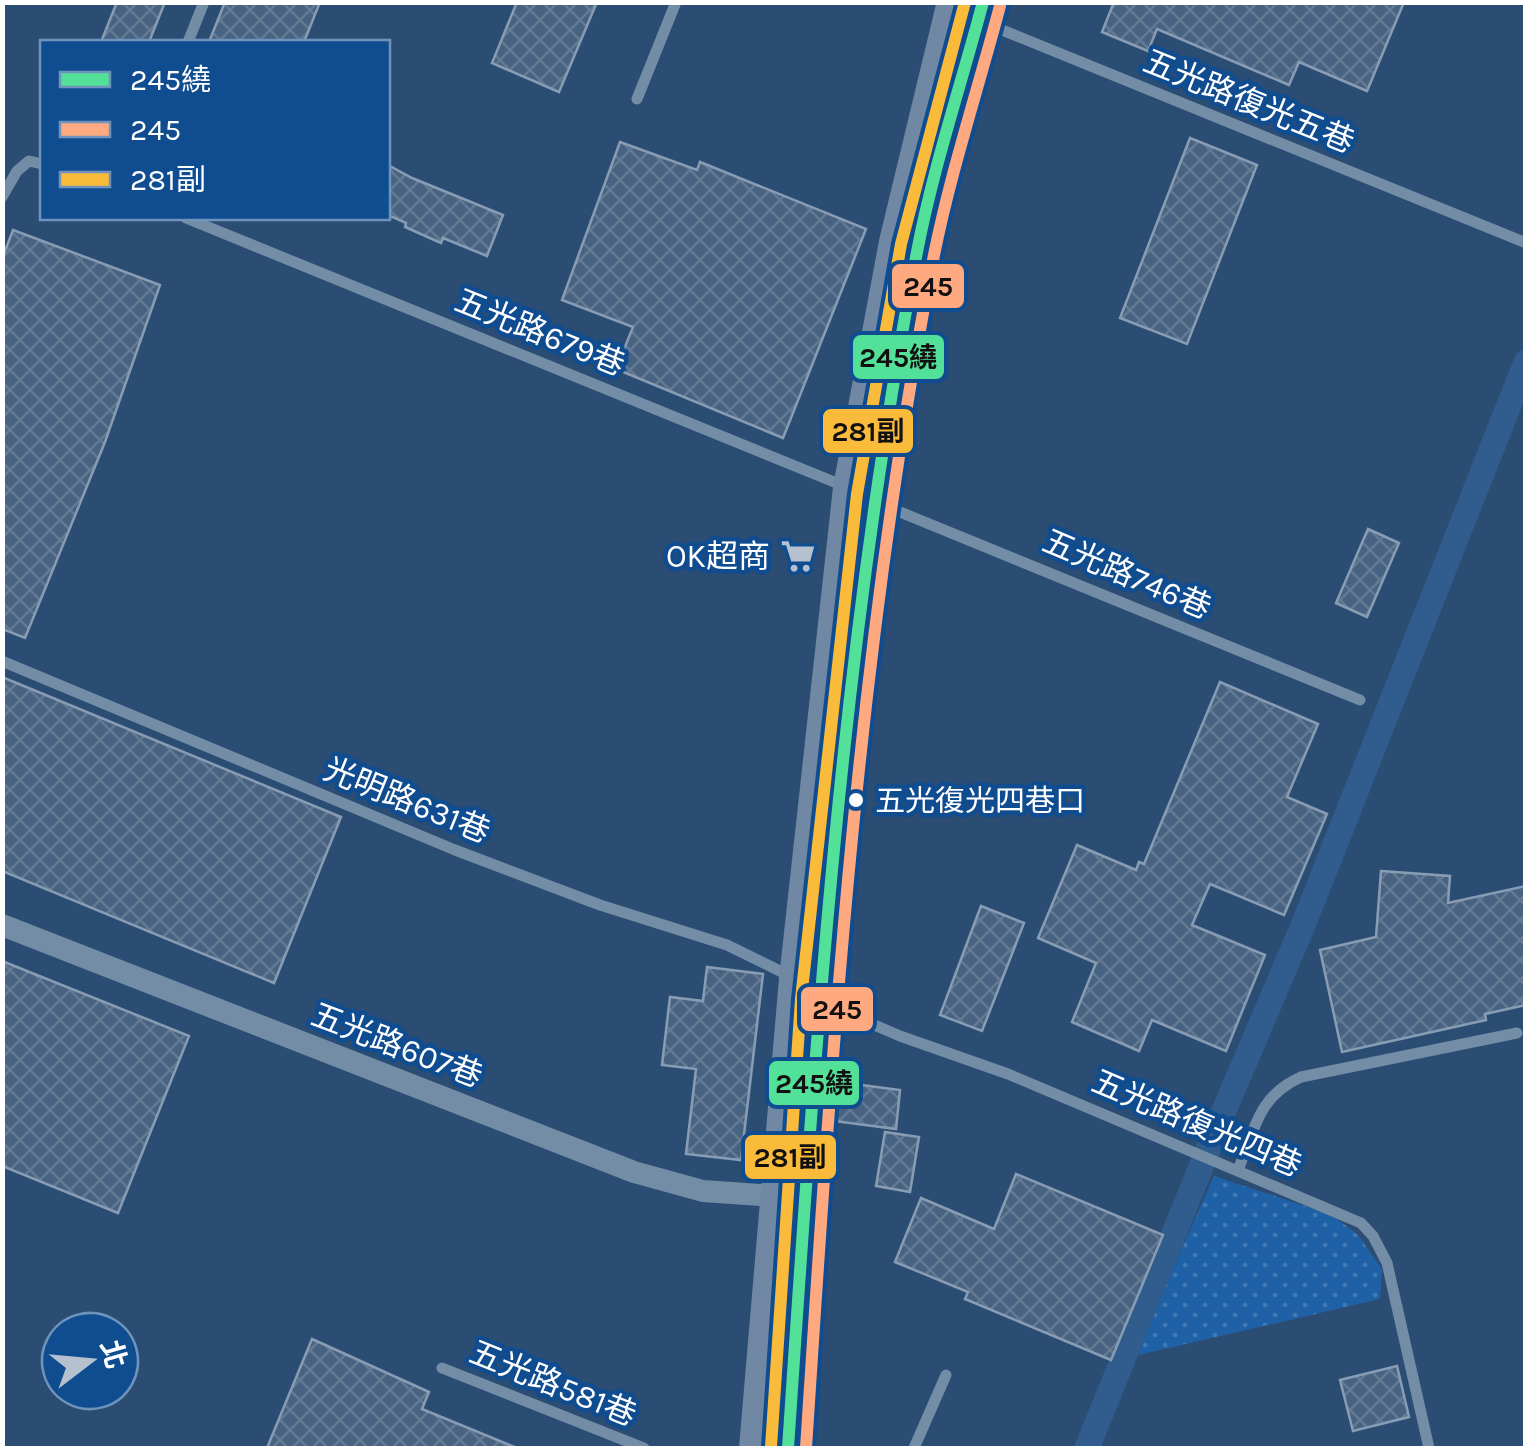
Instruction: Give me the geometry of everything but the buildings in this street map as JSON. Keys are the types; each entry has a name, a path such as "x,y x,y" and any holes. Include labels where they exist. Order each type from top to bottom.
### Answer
{"main road":[{"path":"755,1448 775,1196 807,990 862,492 895,242 960,7"},
{"path":"788,1448 807,990"}],"street":[{"name":"五光路607巷","path":"2,925 634,1172 704,1191 775,1196"}],"lane":[{"path":"189,40 204,2"},
{"path":"638,99 676,2"},
{"name":"五光路復光五巷","path":"960,7 1526,242"},
{"path":"2,197 17,171 29,160 40,163"},
{"name":"五光路679巷","path":"191,220 862,492"},
{"name":"五光路746巷","path":"862,492 895,510 1360,700"},
{"name":"光明路631巷","path":"2,661 455,850 600,906 727,945 807,990"},
{"name":"五光路復光四巷","path":"807,990 900,1036 1008,1074 1361,1223 1373,1236 1387,1264 1429,1448"},
{"path":"1238,1170 1267,1099 1288,1083 1301,1077 1517,1034"},
{"name":"五光路581巷","path":"442,1368 644,1448"},
{"path":"914,1448 946,1375"}],"shaded area":[{"path":"1214,1176 1332,1215 1358,1235 1382,1269 1380,1299 1134,1356"}],"waterway":[{"path":"1087,1448 1304,923 1526,362"}],"transit line":[{"name":"281副","path":"771,1447 801,999 857,494 901,244 965,2"},
{"name":"245繞","path":"788,1448 834,848 869,549 917,252 983,2"},
{"name":"245","path":"806,1448 851,850 885,551 934,255 1000,6"}],"place":[{"name":"OK超商","path":"798,556"},
{"name":"五光復光四巷口","path":"856,800"}]}
